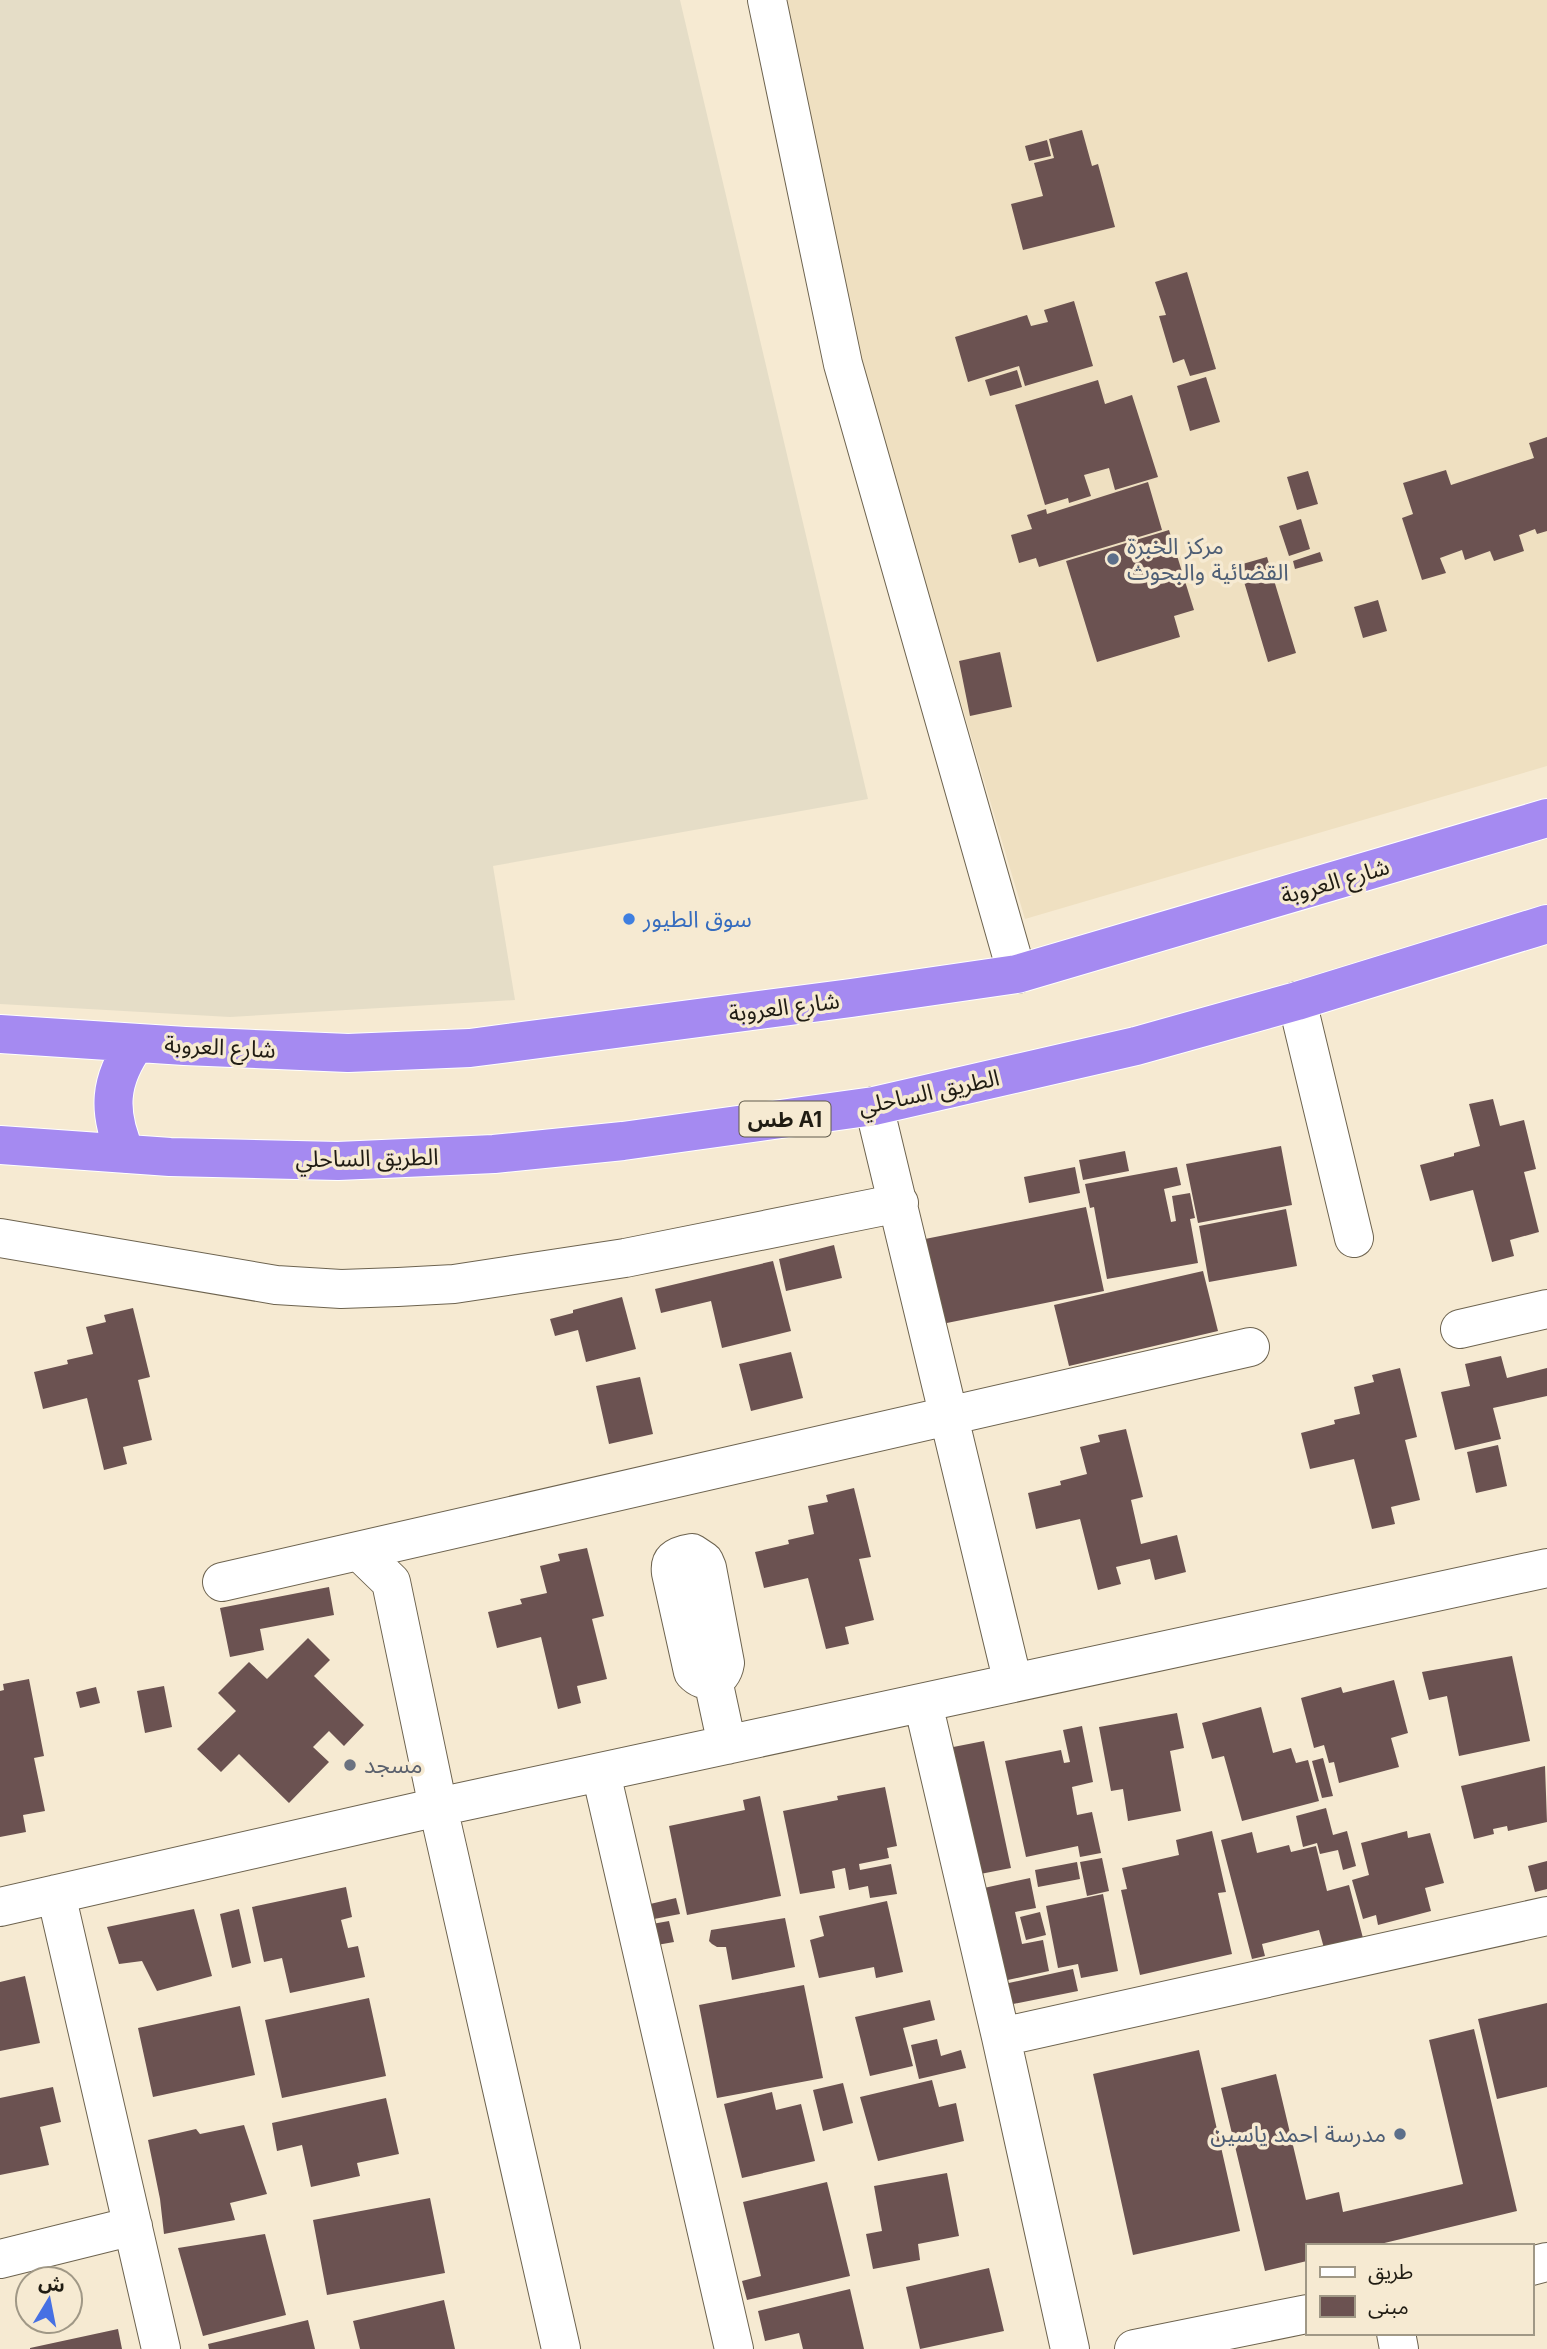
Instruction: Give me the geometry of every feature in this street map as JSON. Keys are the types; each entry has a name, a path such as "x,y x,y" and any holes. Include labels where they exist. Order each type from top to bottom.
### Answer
{"highway":[{"name":"شارع العروبة","path":"0,1034 348,1053 470,1048 850,998 1017,974 1547,818"},
{"name":"الطريق الساحلي","path":"0,1145 126,1154 338,1161 494,1154 623,1141 874,1106 1136,1046 1547,924"},
{"path":"126,1154 117,1134 113,1113 114,1091 121,1066 136,1043"}],"street":[{"path":"767,0 843,364 1017,974"},
{"path":"1297,1000 1354,1238"},
{"path":"874,1106 1013,1683"},
{"path":"0,1238 276,1284 341,1289 398,1287 454,1284 625,1258 899,1203"},
{"path":"1460,1329 1547,1309"},
{"path":"222,1582 1250,1347"},
{"path":"360,1552 391,1582 438,1807 561,2349"},
{"path":"0,1907 438,1807 1547,1568"},
{"path":"713,1680 727,1745"},
{"path":"923,1703 1070,2349"},
{"path":"601,1773 734,2349"},
{"path":"56,1894 161,2349"},
{"path":"1001,2037 1547,1916"},
{"path":"0,2259 133,2227"},
{"path":"1134,2349 1306,2314"}],"shaded area":[{"path":"0,0 680,0 868,799 493,866 515,1000 230,1017 0,1004"},
{"path":"753,0 1547,0 1547,766 1025,919"}],"building":[{"path":"1082,130 1092,166 1098,164 1115,227 1023,250 1011,204 1043,196 1034,163 1054,158 1049,139"},
{"path":"1047,140 1051,156 1029,161 1025,146"},
{"path":"1187,272 1216,369 1190,376 1184,359 1173,363 1159,316 1166,315 1155,282"},
{"path":"1074,301 1093,366 1025,386 1019,366 968,382 955,337 1027,315 1031,326 1048,322 1044,310"},
{"path":"1017,370 1022,387 990,396 985,380"},
{"path":"1206,377 1220,422 1190,431 1177,386"},
{"path":"1098,380 1105,404 1132,395 1158,477 1115,490 1109,468 1084,475 1091,496 1069,503 1068,498 1045,505 1015,405"},
{"path":"1547,437 1547,531 1537,534 1535,529 1519,535 1524,551 1494,561 1490,551 1465,560 1462,550 1440,558 1446,573 1422,580 1402,518 1413,514 1403,483 1446,470 1451,485 1534,458 1529,443"},
{"path":"1308,471 1318,504 1297,510 1287,477"},
{"path":"1148,482 1162,530 1039,567 1036,558 1019,563 1011,535 1032,529 1027,515 1046,509 1047,514"},
{"path":"1301,519 1310,549 1289,556 1279,526"},
{"path":"1169,530 1194,610 1174,616 1180,637 1097,662 1066,561"},
{"path":"1320,552 1323,561 1295,569 1293,561"},
{"path":"1267,557 1296,653 1268,662 1239,565"},
{"path":"1378,600 1387,631 1363,638 1354,607"},
{"path":"1000,652 1012,707 970,716 959,661"},
{"path":"1493,1099 1500,1126 1524,1120 1536,1169 1524,1172 1539,1232 1510,1240 1514,1256 1492,1262 1473,1190 1430,1201 1420,1165 1480,1146 1469,1104"},
{"path":"1281,1146 1292,1205 1198,1223 1186,1164"},
{"path":"1125,1151 1129,1171 1083,1180 1079,1160"},
{"path":"1075,1167 1080,1193 1029,1203 1024,1177"},
{"path":"1177,1167 1181,1185 1164,1189 1171,1222 1176,1221 1172,1196 1190,1193 1195,1218 1190,1219 1198,1263 1107,1279 1094,1207 1090,1208 1085,1184"},
{"path":"1086,1207 1104,1291 942,1324 925,1239"},
{"path":"1286,1209 1297,1266 1209,1282 1199,1226"},
{"path":"834,1245 842,1278 786,1291 779,1259"},
{"path":"773,1261 791,1331 722,1348 711,1301 661,1313 655,1289"},
{"path":"1203,1271 1218,1331 1069,1366 1054,1305"},
{"path":"622,1297 636,1349 586,1362 578,1330 555,1336 550,1319"},
{"path":"133,1308 150,1377 138,1380 152,1440 123,1447 127,1464 104,1470 87,1398 43,1409 34,1372 68,1364 67,1360 93,1354 86,1327 106,1322 104,1315"},
{"path":"791,1352 803,1398 751,1411 739,1364"},
{"path":"1501,1356 1507,1378 1547,1368 1547,1396 1493,1408 1501,1439 1455,1450 1441,1392 1470,1386 1465,1364"},
{"path":"1400,1368 1417,1437 1405,1440 1420,1500 1391,1507 1395,1524 1372,1529 1354,1459 1310,1469 1301,1433 1335,1424 1334,1420 1360,1414 1354,1387 1374,1382 1372,1375"},
{"path":"640,1377 653,1434 609,1444 596,1386"},
{"path":"1126,1429 1143,1497 1131,1500 1141,1544 1177,1535 1186,1572 1155,1580 1150,1559 1116,1567 1121,1584 1098,1590 1080,1519 1036,1529 1028,1493 1061,1485 1060,1481 1087,1474 1080,1447 1100,1442 1098,1435"},
{"path":"1498,1445 1507,1486 1476,1493 1467,1452"},
{"path":"854,1488 871,1557 859,1559 874,1620 845,1627 849,1644 826,1649 808,1578 764,1588 755,1552 789,1544 788,1540 814,1534 808,1506 828,1502 826,1495"},
{"path":"587,1548 604,1616 592,1619 607,1679 577,1686 581,1703 558,1709 541,1637 497,1648 488,1612 522,1604 520,1599 547,1593 540,1566 560,1561 558,1554"},
{"path":"329,1587 334,1615 260,1629 264,1650 230,1657 220,1608"},
{"path":"308,1638 330,1660 314,1676 364,1725 344,1746 329,1731 313,1747 329,1762 289,1803 239,1754 221,1772 197,1749 236,1711 218,1693 249,1662 267,1679"},
{"path":"1512,1656 1530,1741 1459,1756 1447,1696 1429,1700 1422,1672"},
{"path":"29,1679 44,1756 34,1758 45,1811 23,1815 26,1832 0,1837 0,1691 4,1690 3,1684"},
{"path":"1394,1680 1408,1733 1391,1738 1399,1767 1339,1783 1334,1762 1329,1763 1324,1745 1314,1748 1301,1698 1341,1687 1343,1693"},
{"path":"164,1686 172,1727 145,1733 137,1691"},
{"path":"96,1687 100,1703 80,1708 76,1692"},
{"path":"1261,1707 1273,1753 1291,1748 1296,1763 1308,1760 1319,1801 1242,1821 1224,1756 1212,1759 1202,1723"},
{"path":"1177,1713 1184,1748 1170,1751 1181,1811 1128,1821 1123,1789 1111,1791 1099,1727"},
{"path":"1082,1726 1093,1782 1072,1787 1077,1815 1092,1812 1101,1853 1080,1857 1078,1846 1026,1857 1005,1761 1061,1750 1064,1763 1070,1762 1063,1730"},
{"path":"984,1741 1011,1868 970,1876 943,1749"},
{"path":"1323,1758 1333,1796 1322,1798 1312,1761"},
{"path":"1545,1766 1547,1822 1508,1831 1507,1826 1493,1829 1494,1834 1474,1839 1461,1786"},
{"path":"885,1787 897,1846 887,1848 889,1858 859,1864 860,1870 891,1864 897,1894 870,1898 868,1886 849,1890 845,1868 832,1871 835,1888 800,1894 783,1811 838,1800 837,1796"},
{"path":"760,1796 781,1896 687,1915 669,1826 745,1810 743,1800"},
{"path":"1326,1808 1333,1835 1347,1831 1356,1866 1343,1870 1338,1850 1320,1854 1317,1843 1303,1847 1296,1816"},
{"path":"1212,1831 1226,1892 1218,1893 1232,1954 1140,1975 1121,1890 1127,1889 1122,1868 1179,1855 1176,1840"},
{"path":"1407,1831 1408,1838 1430,1833 1444,1883 1425,1888 1431,1911 1378,1925 1376,1915 1363,1919 1352,1880 1369,1875 1361,1843"},
{"path":"1252,1832 1257,1853 1289,1845 1291,1852 1316,1846 1327,1891 1349,1885 1363,1938 1324,1948 1319,1930 1262,1944 1265,1956 1252,1959 1221,1840"},
{"path":"1102,1858 1109,1891 1087,1896 1080,1862"},
{"path":"1547,1861 1547,1889 1535,1892 1528,1866"},
{"path":"1077,1862 1080,1879 1038,1887 1035,1870"},
{"path":"1030,1878 1036,1908 1015,1912 1022,1944 1043,1940 1049,1971 1003,1981 984,1888"},
{"path":"346,1887 352,1917 341,1920 348,1948 358,1946 365,1977 290,1993 282,1958 264,1962 252,1907"},
{"path":"1103,1894 1118,1971 1081,1978 1078,1964 1058,1968 1046,1906"},
{"path":"676,1898 680,1914 654,1919 650,1904"},
{"path":"887,1901 903,1972 876,1978 874,1967 819,1978 810,1940 824,1936 819,1916"},
{"path":"194,1909 212,1976 157,1991 142,1961 119,1964 107,1927"},
{"path":"239,1909 251,1963 232,1968 220,1914"},
{"path":"1040,1912 1046,1935 1026,1940 1020,1917"},
{"path":"785,1918 795,1967 732,1980 726,1947 717,1947 709,1941 711,1930"},
{"path":"669,1921 674,1942 657,1945 652,1924"},
{"path":"1073,1969 1078,1991 1008,2005 1004,1984"},
{"path":"25,1976 40,2043 0,2051 0,1982"},
{"path":"804,1985 823,2078 717,2098 699,2005"},
{"path":"369,1998 386,2076 282,2098 265,2020"},
{"path":"930,2000 935,2020 903,2028 913,2066 870,2076 855,2017"},
{"path":"1547,2003 1547,2087 1497,2099 1478,2019"},
{"path":"240,2006 255,2075 153,2097 138,2028"},
{"path":"1474,2029 1517,2211 1380,2244 1306,2244 1306,2261 1265,2271 1221,2088 1276,2074 1306,2200 1339,2192 1343,2212 1463,2184 1429,2040"},
{"path":"937,2039 941,2056 961,2050 966,2068 919,2079 911,2045"},
{"path":"1199,2050 1240,2231 1133,2255 1093,2074"},
{"path":"932,2080 939,2107 956,2103 964,2141 878,2161 860,2097"},
{"path":"843,2083 853,2123 823,2131 813,2090"},
{"path":"53,2087 61,2122 40,2127 49,2165 0,2175 0,2098"},
{"path":"772,2092 776,2110 801,2104 815,2161 742,2178 724,2104"},
{"path":"386,2098 399,2154 357,2163 360,2176 311,2187 302,2145 277,2151 272,2123"},
{"path":"244,2125 267,2194 230,2203 235,2220 164,2234 148,2140 196,2129 200,2134"},
{"path":"947,2173 959,2236 918,2244 920,2260 873,2269 866,2234 882,2231 874,2186"},
{"path":"827,2182 850,2276 747,2300 742,2281 761,2276 743,2202"},
{"path":"430,2198 445,2273 327,2295 313,2220"},
{"path":"265,2234 286,2315 203,2336 178,2248"},
{"path":"989,2268 1004,2331 920,2349 906,2287"},
{"path":"850,2289 864,2349 803,2349 799,2333 765,2341 758,2311"},
{"path":"444,2300 455,2349 360,2349 353,2321"},
{"path":"308,2320 315,2349 209,2349 208,2344"},
{"path":"118,2329 122,2349 30,2349 30,2348"}],"place":[{"name":"مركز الخبرة القضائية والبحوث","path":"1113,559"},
{"name":"سوق الطيور","path":"629,919"},
{"name":"مسجد","path":"350,1765"},
{"name":"مدرسة احمد ياسين","path":"1400,2134"}]}
